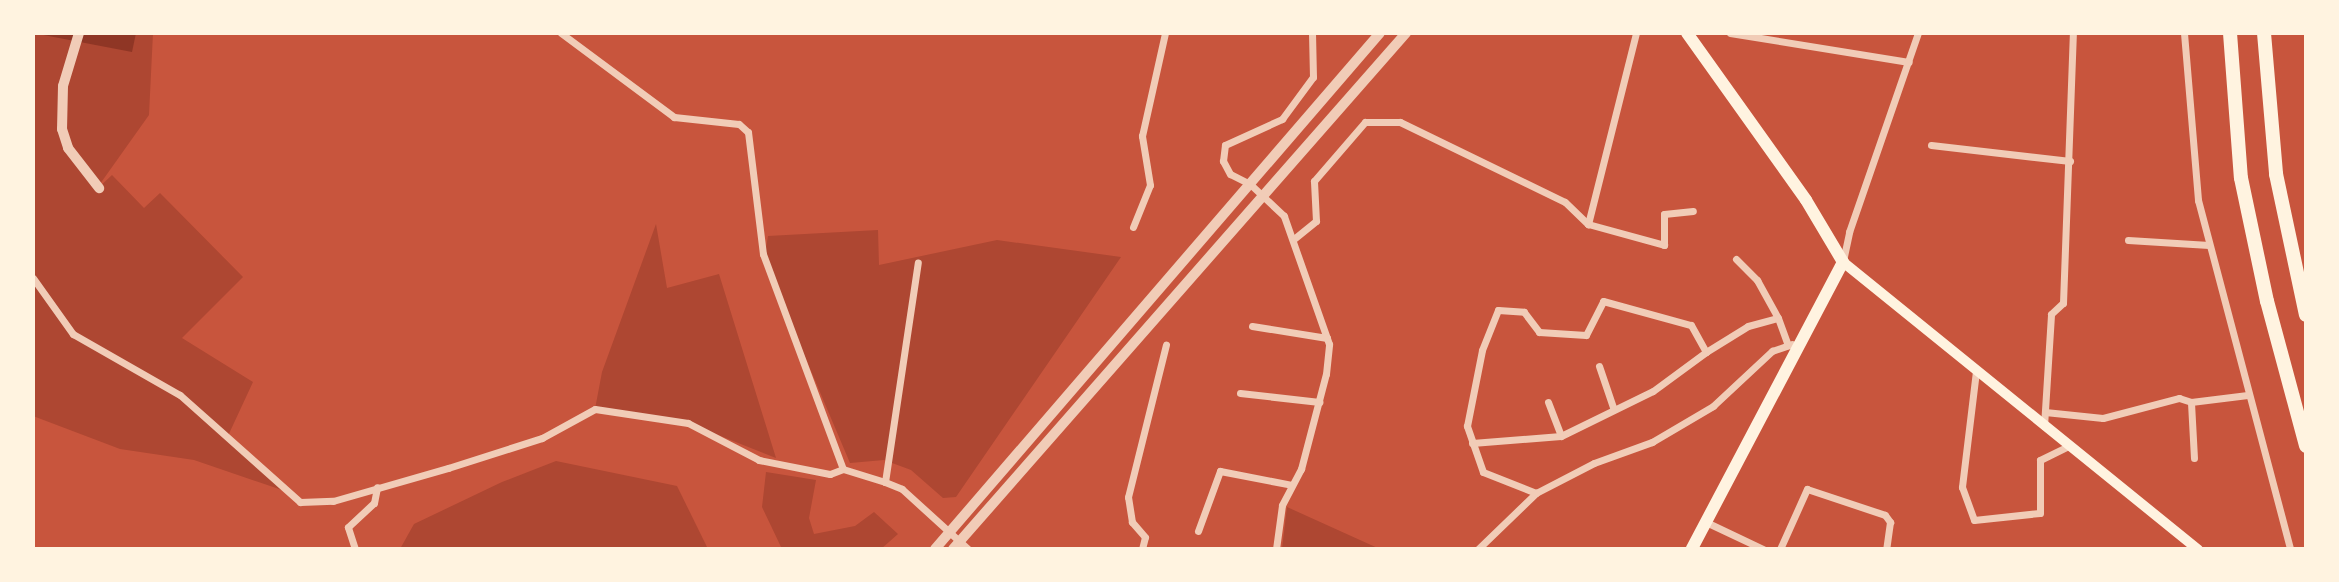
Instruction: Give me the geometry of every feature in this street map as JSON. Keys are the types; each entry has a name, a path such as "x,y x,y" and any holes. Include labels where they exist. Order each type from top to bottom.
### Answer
{"highway":[{"path":"2230,33 2241,178 2267,301 2306,446"},
{"path":"2264,33 2276,174 2306,315"}],"main road":[{"path":"1687,33 1806,200 1843,262 2198,549"},
{"path":"1692,549 1806,339 1843,262"}],"street":[{"path":"79,33 63,86 62,129 68,148 99,188"},
{"path":"561,33 674,117 739,124 748,132 763,254 843,469"},
{"path":"1133,227 1150,186 1142,136 1165,33"},
{"path":"1276,549 1282,505 1301,469 1319,402 1327,338 1301,273 1295,238 1284,216 1250,184 1230,174 1223,161 1225,145 1282,119 1313,77 1312,33"},
{"path":"935,549 1380,33"},
{"path":"956,545 1406,33"},
{"path":"1588,223 1636,33"},
{"path":"1730,33 1909,62"},
{"path":"1843,262 1849,232 1918,33"},
{"path":"2044,426 2051,314 2063,303 2073,33"},
{"path":"2184,33 2198,200 2290,549"},
{"path":"1295,238 1316,221 1314,181 1365,122 1400,122 1565,202 1588,223 1664,245 1664,214 1693,211"},
{"path":"1931,145 2070,161"},
{"path":"2128,240 2209,245"},
{"path":"1736,259 1757,280 1778,318 1788,345"},
{"path":"885,482 918,262"},
{"path":"33,278 74,334 180,395 300,502 333,501 542,438 595,409 688,423 759,460 830,474 843,469 885,482 902,489 949,532 956,545 968,549"},
{"path":"1536,492 1483,472 1467,426 1482,350 1497,310 1524,312 1539,332 1586,335 1603,301 1691,325 1706,352"},
{"path":"1472,443 1561,436 1653,391 1706,352 1748,326 1778,318"},
{"path":"1252,326 1327,338"},
{"path":"1478,549 1536,492 1594,463 1652,442 1713,406 1772,351 1806,339"},
{"path":"1142,549 1145,537 1132,522 1128,497 1166,345"},
{"path":"1599,366 1614,410"},
{"path":"1976,371 1962,486 1974,520 2040,513 2040,460 2069,446"},
{"path":"1240,393 1319,402"},
{"path":"2045,412 2094,418 2179,398 2191,402 2248,395"},
{"path":"1548,402 1561,436"},
{"path":"2191,402 2194,458"},
{"path":"1198,531 1220,471 1292,485"},
{"path":"355,549 348,527 374,503 377,487"},
{"path":"1780,549 1807,489 1885,515 1890,522 1886,549"},
{"path":"1708,523 1763,549"}],"shaded area":[{"path":"33,33 153,33 149,115 95,191 112,175 144,208 160,193 243,277 182,338 253,382 227,438 282,490 194,460 120,449 33,416"},
{"path":"33,33 136,33 132,52"},
{"path":"656,224 667,288 719,274 776,458 688,423 595,409 602,372"},
{"path":"878,230 879,265 997,240 1121,257 956,497 943,498 911,470 884,460 850,463 764,260 768,236"},
{"path":"556,461 677,486 708,549 400,549 414,524 502,482"},
{"path":"766,472 816,480 809,518 814,534 855,526 874,512 898,534 881,549 782,549 762,507"},
{"path":"1287,507 1371,545 1380,549 1282,549"}]}
